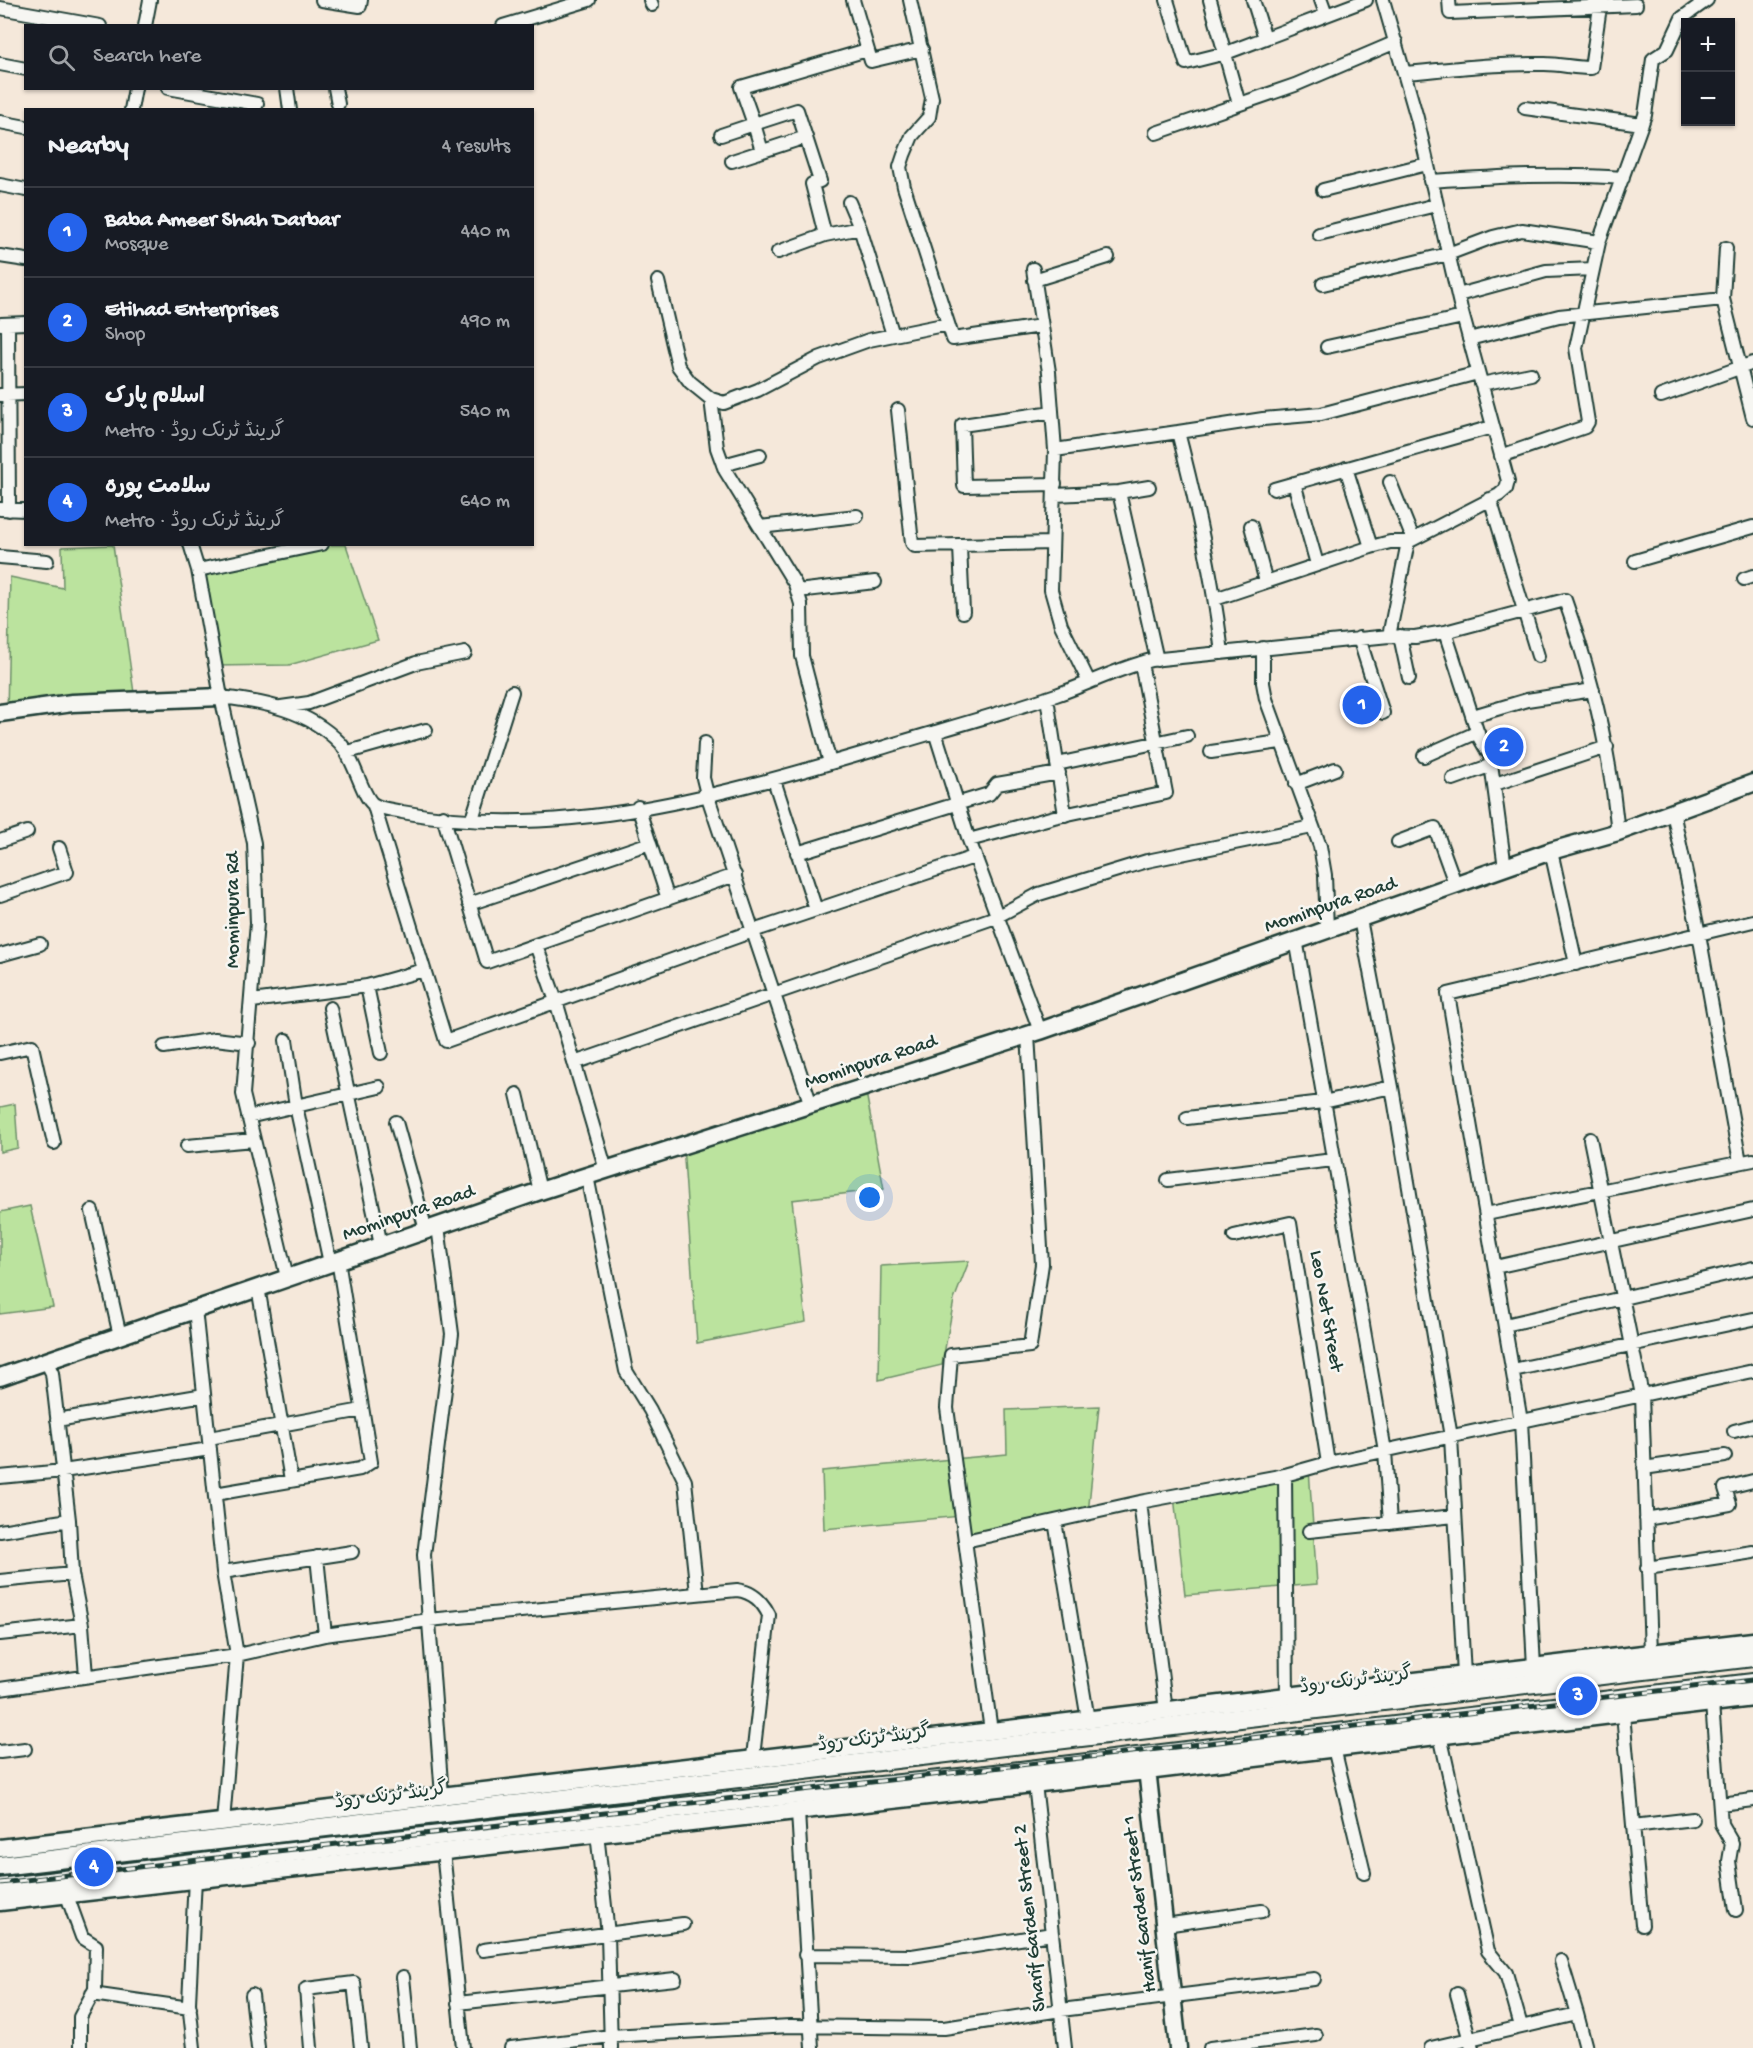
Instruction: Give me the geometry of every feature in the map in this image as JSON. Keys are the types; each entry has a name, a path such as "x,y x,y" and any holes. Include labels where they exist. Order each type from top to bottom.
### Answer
{"main road":[{"name":"گرینڈ ٹرنک روڈ","path":"0,1866 1753,1657"},
{"path":"0,1888 298,1859 752,1799 970,1784 1753,1683"},
{"path":"966,1752 970,1784"}],"street":[{"path":"146,24 150,0"},
{"path":"322,0 360,6 361,0"},
{"path":"510,24 589,0"},
{"path":"853,0 871,61 922,49"},
{"path":"910,0 932,98 928,117 912,136 900,167 904,187 953,339 1041,326"},
{"path":"1167,0 1186,63 1226,53 1366,0"},
{"path":"1210,0 1239,104"},
{"path":"1253,0 1265,38"},
{"path":"1321,0 1326,14"},
{"path":"1215,599 1371,547 1410,540 1506,489 1508,481 1463,317 1405,73 1383,0"},
{"path":"1449,0 1449,13 1636,5"},
{"path":"1501,456 1585,426 1588,422 1576,348 1599,242 1642,124 1653,59 1667,50 1682,18 1707,0"},
{"path":"1405,73 1506,64 1548,64 1569,68 1591,68 1600,7"},
{"path":"0,8 89,24"},
{"path":"1156,133 1295,85 1396,42"},
{"path":"762,151 741,87 867,50"},
{"path":"0,64 24,69"},
{"path":"131,108 132,90"},
{"path":"179,90 257,104 254,108"},
{"path":"286,90 290,108"},
{"path":"335,90 338,104"},
{"path":"1525,108 1642,124"},
{"path":"721,135 797,110 820,181 812,184 825,235"},
{"path":"0,122 24,127"},
{"path":"732,161 806,137"},
{"path":"1323,190 1427,164"},
{"path":"1430,181 1515,176 1584,175 1623,178"},
{"path":"0,185 24,190"},
{"path":"849,202 860,228 893,335"},
{"path":"1319,234 1436,205"},
{"path":"778,252 825,235 860,228"},
{"path":"1323,284 1448,254 1493,237 1522,230 1599,242"},
{"path":"1726,248 1723,299 1753,418"},
{"path":"0,256 24,260"},
{"path":"1089,682 1054,607 1051,590 1055,450 1033,274 1108,256"},
{"path":"1458,295 1546,271 1593,269"},
{"path":"658,281 678,366 690,382 711,399 724,403 759,390 819,358 869,340 948,324"},
{"path":"1469,339 1549,318 1723,299"},
{"path":"1327,347 1463,317"},
{"path":"24,323 4,324 4,510 24,510"},
{"path":"1661,396 1753,363"},
{"path":"1055,450 1263,419 1321,414 1479,378 1531,374"},
{"path":"5,394 24,394"},
{"path":"711,399 717,448 723,465 736,493 760,527 797,591 801,604 802,656 830,763"},
{"path":"898,410 907,471 912,543 922,548 1052,543"},
{"path":"1052,412 962,425 964,486 1119,492 1149,487"},
{"path":"1274,489 1492,426"},
{"path":"1178,432 1195,496 1215,599 1222,653"},
{"path":"723,465 760,455"},
{"path":"1346,468 1371,547"},
{"path":"1390,482 1410,540 1394,636 1409,678"},
{"path":"1294,483 1317,564"},
{"path":"1119,492 1157,660"},
{"path":"1490,499 1538,656"},
{"path":"760,527 856,516"},
{"path":"1251,526 1266,582"},
{"path":"1635,561 1753,527"},
{"name":"Mominpura Rd","path":"191,546 198,570 220,696 254,843 257,923 249,1043 243,1094 287,1277"},
{"path":"198,570 312,546"},
{"path":"960,547 963,612"},
{"path":"0,557 47,561"},
{"path":"797,591 876,582"},
{"path":"0,713 72,703 220,696 280,707 313,723 339,742 348,752 368,800 375,806 472,819 518,822 571,819 774,780 1047,698 1141,663 1359,638 1415,637 1444,632 1564,600 1593,690 1606,747 1618,832"},
{"path":"1444,632 1478,732 1492,765 1505,868"},
{"path":"1359,638 1383,713"},
{"path":"1263,648 1263,683 1280,742 1320,846 1325,876 1327,930"},
{"path":"280,707 309,703 416,663 465,653"},
{"path":"969,840 1065,815 1166,793 1141,663"},
{"path":"1473,716 1527,700 1593,690"},
{"path":"472,819 512,692"},
{"path":"1047,698 1065,815"},
{"path":"348,752 426,730"},
{"path":"935,732 974,857 1034,1033 1042,1264 1030,1346 951,1355 947,1407 991,1731"},
{"path":"1424,756 1478,732"},
{"path":"797,853 989,794 998,784 1156,742 1187,736"},
{"path":"1211,752 1280,742"},
{"path":"705,743 703,778 707,794 811,1105"},
{"path":"1495,784 1606,747"},
{"path":"1453,779 1492,765"},
{"path":"1296,784 1335,769"},
{"path":"774,780 816,910"},
{"name":"Mominpura Road","path":"0,1377 540,1191 1034,1033 1296,939 1456,886 1551,850 1618,832 1753,783"},
{"path":"375,806 446,1041 753,931 974,857"},
{"path":"638,807 668,899"},
{"path":"1673,812 1699,934 1740,1162"},
{"path":"442,816 487,962 735,876"},
{"path":"574,1063 996,917 1040,894 1147,861 1312,827"},
{"path":"1398,842 1435,828 1456,886"},
{"path":"0,841 27,832"},
{"path":"469,904 650,843"},
{"path":"0,895 67,872 59,848"},
{"path":"1551,850 1576,964"},
{"path":"1360,919 1392,1087 1451,1437 1464,1675"},
{"path":"1534,1667 1521,1421 1448,994 1753,921"},
{"path":"1296,939 1385,1451 1390,1523"},
{"path":"0,956 40,944"},
{"path":"537,945 606,1170"},
{"path":"252,1001 367,986 424,969"},
{"path":"367,986 381,1053"},
{"path":"330,1008 381,1245"},
{"path":"164,1047 215,1040 249,1043"},
{"path":"215,1494 367,1466 372,1455 334,1261 296,1106 286,1040"},
{"path":"0,1053 32,1046 54,1143"},
{"path":"248,1117 379,1087"},
{"path":"1187,1118 1323,1102 1392,1087"},
{"path":"517,1094 540,1191"},
{"path":"396,1122 432,1228 452,1334 424,1555 442,1796"},
{"path":"1590,1139 1642,1395 1651,1653"},
{"path":"187,1146 254,1140"},
{"path":"1168,1180 1333,1160"},
{"path":"1486,1214 1753,1160"},
{"path":"587,1176 626,1371 685,1481 697,1593"},
{"path":"1495,1267 1753,1210"},
{"path":"92,1211 120,1336"},
{"name":"Leo Net Street","path":"1234,1236 1290,1223 1328,1463"},
{"path":"1504,1325 1753,1268"},
{"path":"258,1287 291,1480"},
{"path":"195,1309 223,1572 237,1655 223,1822"},
{"path":"1513,1370 1753,1319"},
{"path":"46,1361 52,1373 69,1520 72,1574 82,1624 86,1676"},
{"path":"965,1541 1140,1502 1285,1475 1328,1463 1753,1371"},
{"path":"57,1420 204,1395"},
{"path":"0,1477 63,1471 210,1443 281,1424 362,1410"},
{"path":"1734,1431 1753,1426"},
{"path":"1644,1468 1725,1456"},
{"path":"1285,1475 1287,1696"},
{"path":"1646,1519 1730,1504 1725,1488 1753,1481"},
{"path":"1140,1502 1166,1711"},
{"path":"1309,1532 1455,1516"},
{"path":"0,1531 69,1520"},
{"path":"1055,1521 1088,1720"},
{"path":"223,1572 352,1552"},
{"path":"1647,1568 1753,1552"},
{"path":"317,1557 325,1635"},
{"path":"0,1581 72,1574"},
{"path":"0,1689 237,1655 325,1635 429,1620 697,1593 747,1591 765,1606 769,1615 753,1757"},
{"path":"0,1634 82,1624"},
{"path":"0,1848 753,1757 1166,1711 1753,1641"},
{"path":"0,1902 195,1878 298,1859 443,1851 798,1812 970,1784 1035,1784 1146,1763 1334,1748 1753,1698"},
{"path":"1712,1703 1721,1824 1732,1843 1729,1862 1736,1910"},
{"path":"1623,1714 1642,1925"},
{"path":"1440,1735 1488,1951 1506,1973 1521,2026"},
{"path":"1334,1748 1364,1873"},
{"path":"0,1752 25,1749"},
{"name":"Hanif Garder Street 1","path":"1146,1763 1178,2048"},
{"name":"Sharif Garden Street 2","path":"1035,1784 1065,2048"},
{"path":"1720,1804 1753,1800"},
{"path":"798,1812 812,2048"},
{"path":"1633,1826 1693,1820"},
{"path":"597,1833 608,1934 611,2042"},
{"path":"443,1851 463,2048"},
{"path":"194,2048 190,2008 195,1878"},
{"path":"66,1893 82,1937 96,1946 92,1994 81,2017 80,2048"},
{"path":"1165,1925 1262,1911"},
{"path":"483,1950 683,1924"},
{"path":"805,1955 912,1956 1052,1934"},
{"path":"1561,1961 1586,2048"},
{"path":"403,1977 410,2048"},
{"path":"458,2003 675,1979"},
{"path":"512,2048 810,2027 944,2028 1060,2010 1314,1979"},
{"path":"311,2048 306,1989 354,1983 362,2048"},
{"path":"92,1994 190,2008"},
{"path":"1457,1994 1471,2043"},
{"path":"252,1995 258,2048"},
{"path":"1431,2048 1471,2043 1521,2026 1577,2014"},
{"path":"1210,2048 1316,2035"}],"green space":[{"path":"113,546 135,700 7,713 10,577 63,588 62,547"},
{"path":"317,546 346,546 378,640 289,665 215,666 198,570"},
{"path":"865,1087 884,1189 792,1200 806,1322 697,1343 683,1145"},
{"path":"15,1104 18,1148 0,1152 0,1107"},
{"path":"30,1206 53,1307 0,1314 0,1212"},
{"path":"969,1261 954,1300 942,1365 879,1380 881,1266"},
{"path":"1099,1406 1088,1514 965,1541 961,1516 824,1529 822,1471 1007,1454 1006,1410"},
{"path":"1309,1469 1317,1584 1185,1595 1174,1496"}],"railway":[{"path":"0,1883 1753,1680"}],"place":[{"name":"Baba Ameer Shah Darbar","path":"1362,705"},
{"name":"Etihad Enterprises","path":"1504,747"},
{"name":"اسلام پارک","path":"1578,1696"},
{"name":"سلامت پورہ","path":"94,1867"}]}
